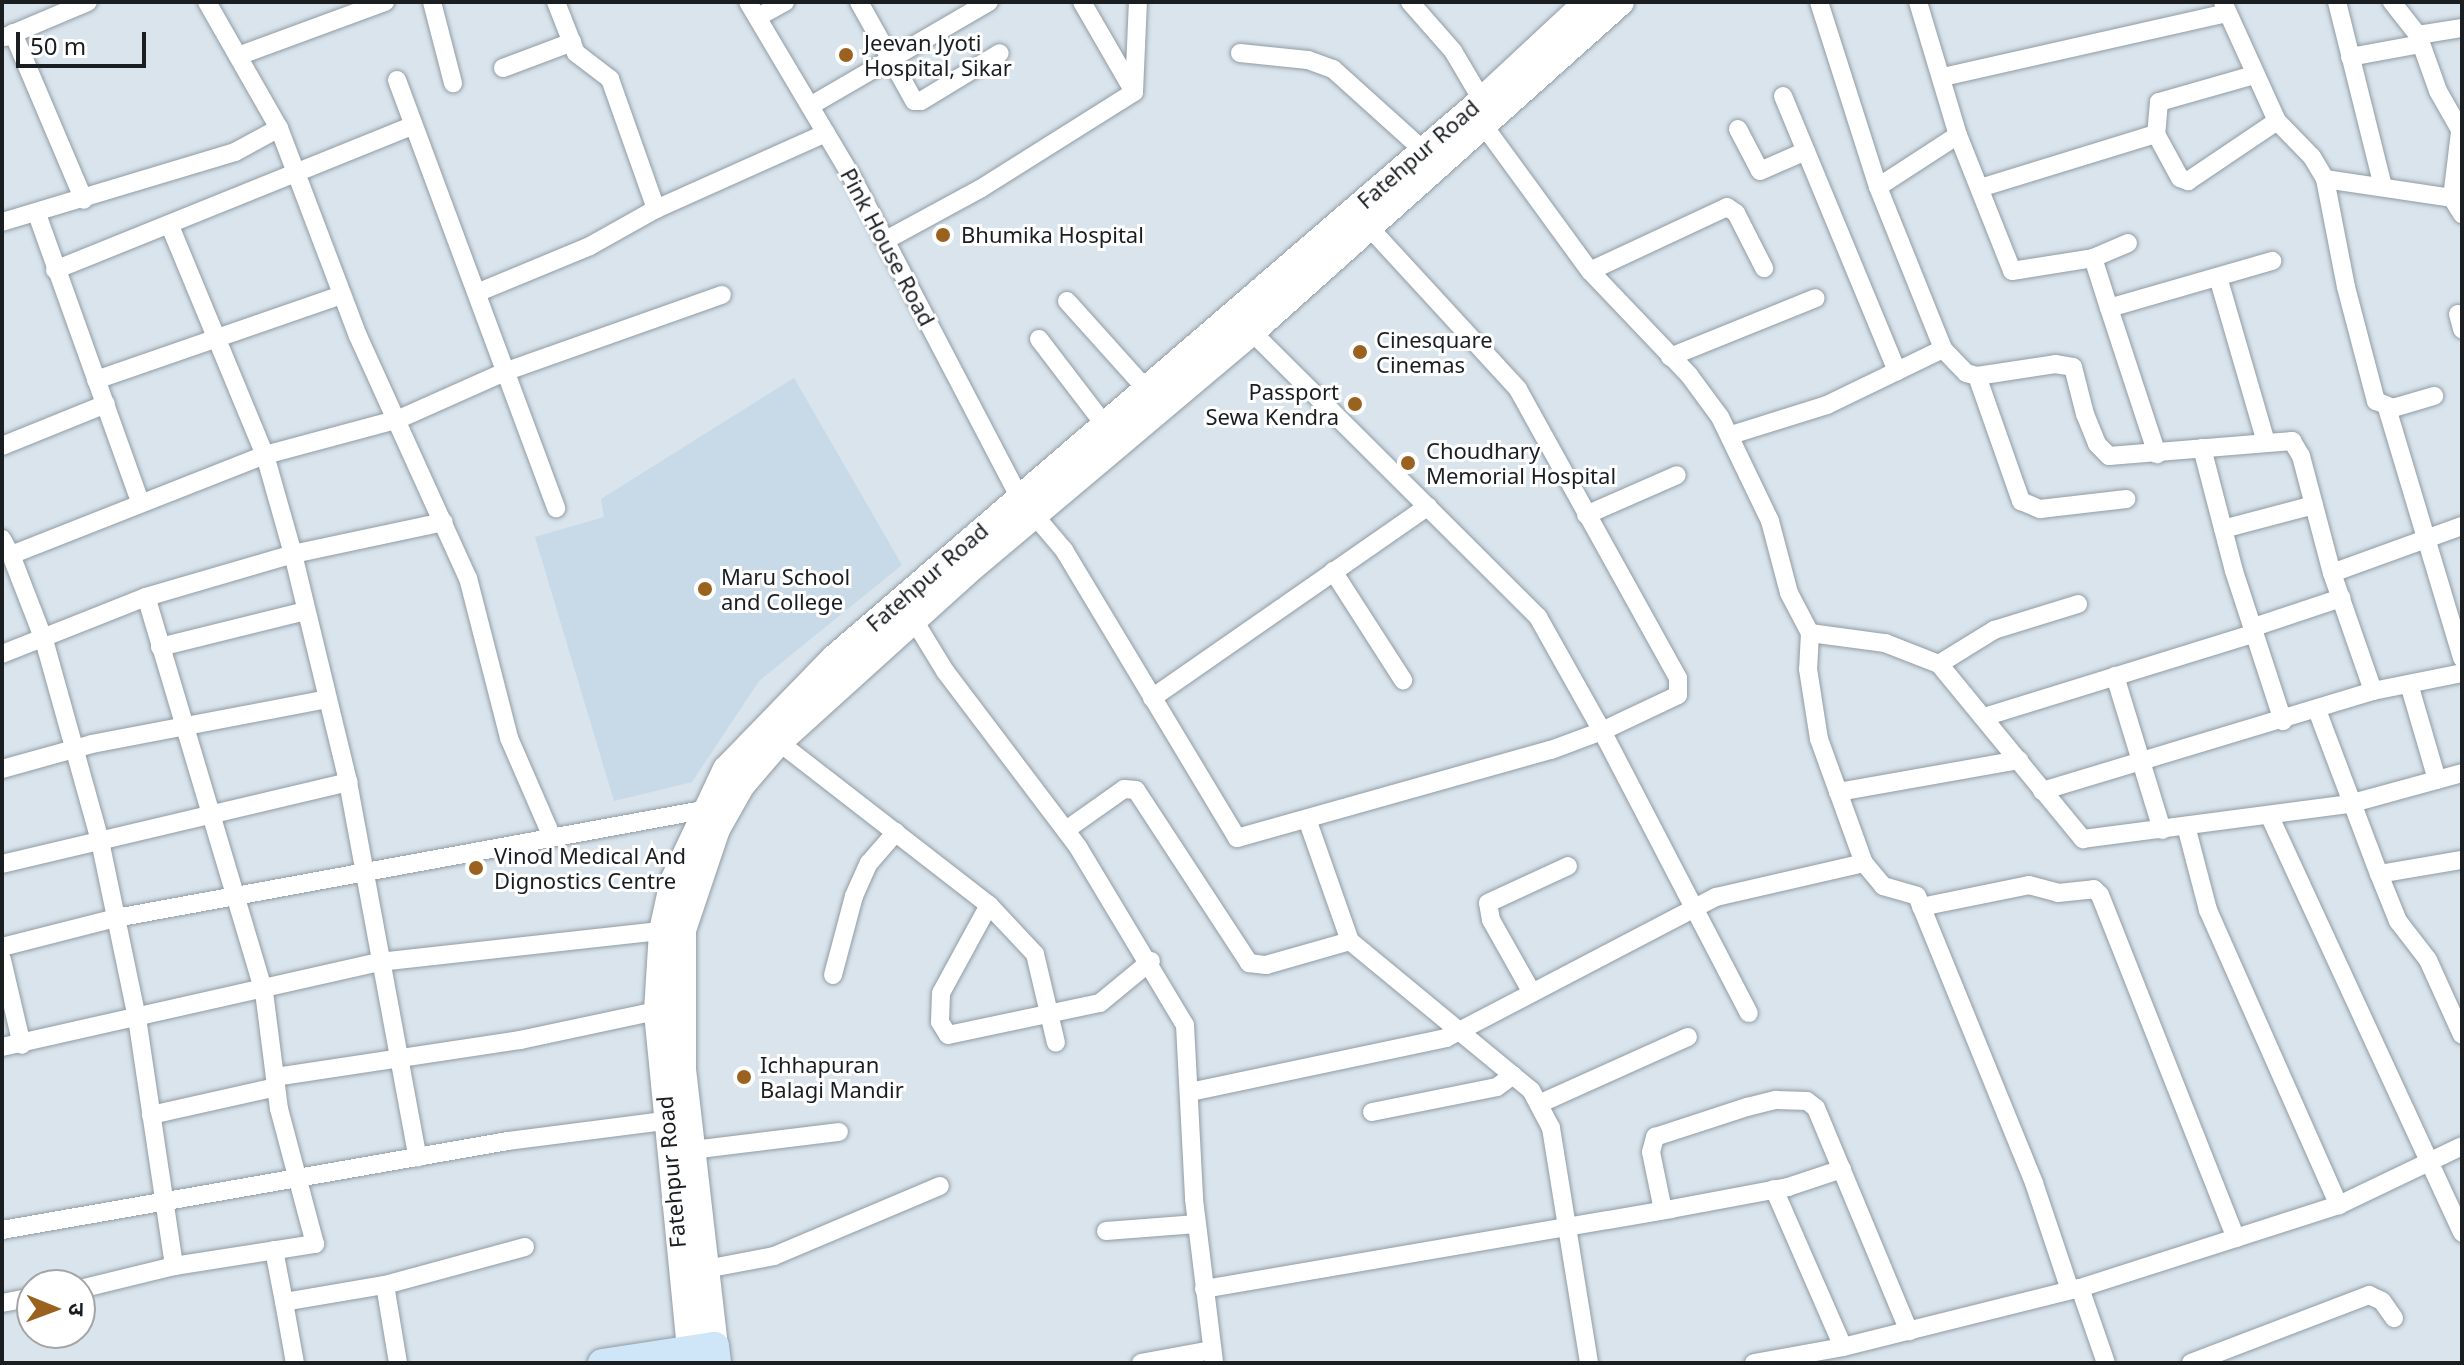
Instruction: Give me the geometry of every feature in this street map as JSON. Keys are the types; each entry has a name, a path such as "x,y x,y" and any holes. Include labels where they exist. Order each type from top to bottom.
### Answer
{"main road":[{"path":"602,1363 704,1355"}],"street":[{"path":"84,200 8,36 88,2"},
{"path":"207,2 279,128 341,295 468,578 509,738 552,837"},
{"path":"238,56 385,2"},
{"path":"432,2 453,83"},
{"path":"556,2 583,61 610,79 656,209"},
{"path":"753,10 785,2"},
{"path":"859,2 917,102 1000,53"},
{"path":"810,106 969,8 989,2"},
{"path":"1082,2 1134,92"},
{"path":"1134,92 1138,2"},
{"path":"1410,2 1453,51 1482,111 1590,271 1670,357 1731,435 1770,521 1789,593 1810,633 1808,669 1819,739 1864,863 1876,881 1917,896 2106,1363"},
{"name":"Fatehpur Road","path":"704,1355 665,1121 657,1011 662,931 673,881 703,810 726,769 771,735 1026,506 1104,424 1145,388 1423,150 1482,111 1587,2"},
{"path":"1026,506 1252,332 1367,225 1482,111 1621,2"},
{"path":"1819,2 1878,187 1943,349 1966,373 1977,376 2065,363 2073,367 2085,414 2102,452 2122,458 2292,441 2298,447 2332,573 2373,691"},
{"path":"1918,2 1958,135 2012,271 2093,258 2128,243"},
{"path":"2337,2 2383,187"},
{"path":"2325,179 2383,187 2457,206 2461,133 2419,40 2392,2"},
{"path":"1943,77 2224,8 2277,121 2312,157 2325,179 2367,370 2376,401 2387,408 2462,658"},
{"name":"Pink House Road","path":"753,10 886,240 1026,506 1064,550 1237,838 1307,819"},
{"path":"2350,57 2462,28"},
{"path":"503,68 572,42"},
{"path":"1240,53 1308,60 1333,69 1423,150"},
{"path":"2254,75 2159,102 2156,134 2180,178 2188,181 2277,121"},
{"path":"397,80 479,292 556,508"},
{"path":"886,240 980,189 1134,92"},
{"path":"1783,96 1897,371"},
{"path":"55,270 413,125"},
{"path":"2,222 84,200 235,152 279,128"},
{"path":"1738,129 1760,171 1806,151"},
{"path":"479,292 590,246 656,209 826,133"},
{"path":"1980,188 2156,134"},
{"path":"1878,187 1958,135"},
{"path":"1590,271 1727,207 1736,213 1764,268"},
{"path":"37,214 140,502"},
{"path":"1367,225 1501,366 1680,688 1671,701 1602,731 1307,819 1350,941 1461,1030 1541,1103 1551,1128 1589,1363"},
{"path":"170,226 265,455 293,554 348,782 379,962 418,1158"},
{"path":"2093,258 2157,454"},
{"path":"2109,308 2272,261"},
{"path":"2218,277 2266,442"},
{"path":"96,380 214,336 341,295"},
{"path":"174,1266 137,1018 100,841 44,640 7,547 265,455 399,419 507,371 722,295"},
{"path":"1670,357 1816,298"},
{"path":"1067,301 1145,388"},
{"path":"1252,332 1538,617 1645,808 1692,911 1749,1013"},
{"path":"1039,339 1104,424"},
{"path":"1731,435 1827,405 1943,349"},
{"path":"1977,376 2021,501 2040,509 2126,499"},
{"path":"2387,408 2434,396"},
{"path":"2,446 106,404"},
{"path":"2202,448 2252,632 2283,721"},
{"path":"1586,515 1677,475"},
{"path":"2223,529 2314,505"},
{"path":"1152,698 1428,506"},
{"path":"2,654 44,640 146,597 293,554 444,522"},
{"path":"2332,573 2462,526"},
{"path":"1333,571 1403,680"},
{"path":"96,1285 174,1266 315,1244 276,1082 264,992 146,597"},
{"path":"1984,717 2252,632 2341,598"},
{"path":"1939,664 1994,630 2078,604"},
{"path":"908,610 945,671 1066,830 1151,961 1185,1025 1197,1224 1213,1356 1141,1363"},
{"path":"160,647 305,611"},
{"path":"1810,633 1885,643 1939,664 2083,839 2270,817 2349,804 2462,773"},
{"path":"2042,791 2142,765 2373,691 2462,673"},
{"path":"2115,676 2162,830"},
{"path":"2409,684 2437,780"},
{"path":"2,769 76,747 148,736 185,724 327,699"},
{"path":"2317,710 2349,804 2398,921 2428,960 2462,1035"},
{"path":"704,1355 706,1269 681,1027 683,930 717,829 771,735 989,905 1035,954 1056,1043"},
{"path":"1838,792 2019,760"},
{"path":"2,864 348,782"},
{"path":"1066,830 1124,789 1136,790 1249,963 1266,965 1350,941"},
{"path":"2,947 116,918 238,899 703,810"},
{"path":"2270,817 2431,1160 2455,1197 2462,1233"},
{"path":"2186,826 2208,910 2339,1205"},
{"path":"833,975 854,896 869,863 896,832"},
{"path":"2379,874 2462,860"},
{"path":"1190,1092 1446,1038 1716,897 1864,863"},
{"path":"1531,991 1491,920 1488,903 1568,866"},
{"path":"1921,907 2029,885 2058,893 2094,889 2100,895 2236,1238"},
{"path":"989,905 941,993 942,1030 960,1036 1100,1003 1151,961"},
{"path":"2,1047 264,992 379,962 662,931"},
{"path":"2,960 22,1045"},
{"path":"151,1115 276,1082 398,1057 520,1040 657,1011"},
{"path":"1541,1103 1688,1037"},
{"path":"1372,1112 1497,1087 1513,1075"},
{"path":"1663,1210 1651,1152 1655,1137 1776,1100 1807,1101 1816,1108 1909,1331"},
{"path":"2,1230 418,1158 665,1121"},
{"path":"692,1150 839,1132"},
{"path":"1754,1363 1843,1347 2075,1289 2339,1205 2414,1173 2431,1160 2462,1146"},
{"path":"1204,1289 1663,1210 1774,1189 1842,1169"},
{"path":"706,1269 774,1256 940,1186"},
{"path":"1774,1189 1843,1347"},
{"path":"1106,1231 1197,1224"},
{"path":"284,1302 385,1285 525,1247"},
{"path":"274,1250 295,1363"},
{"path":"385,1285 394,1362"},
{"path":"2191,1363 2369,1295 2394,1318"}],"shaded area":[{"path":"794,378 902,565 759,681 692,782 614,801 535,537 604,517 601,499"}],"place":[{"name":"Jeevan Jyoti Hospital, Sikar","path":"846,55"},
{"name":"Bhumika Hospital","path":"943,235"},
{"name":"Cinesquare Cinemas","path":"1360,352"},
{"name":"Passport Sewa Kendra","path":"1355,404"},
{"name":"Choudhary Memorial Hospital","path":"1408,463"},
{"name":"Maru School and College","path":"705,589"},
{"name":"Vinod Medical And Dignostics Centre","path":"476,868"},
{"name":"Ichhapuran Balagi Mandir","path":"744,1077"}]}
